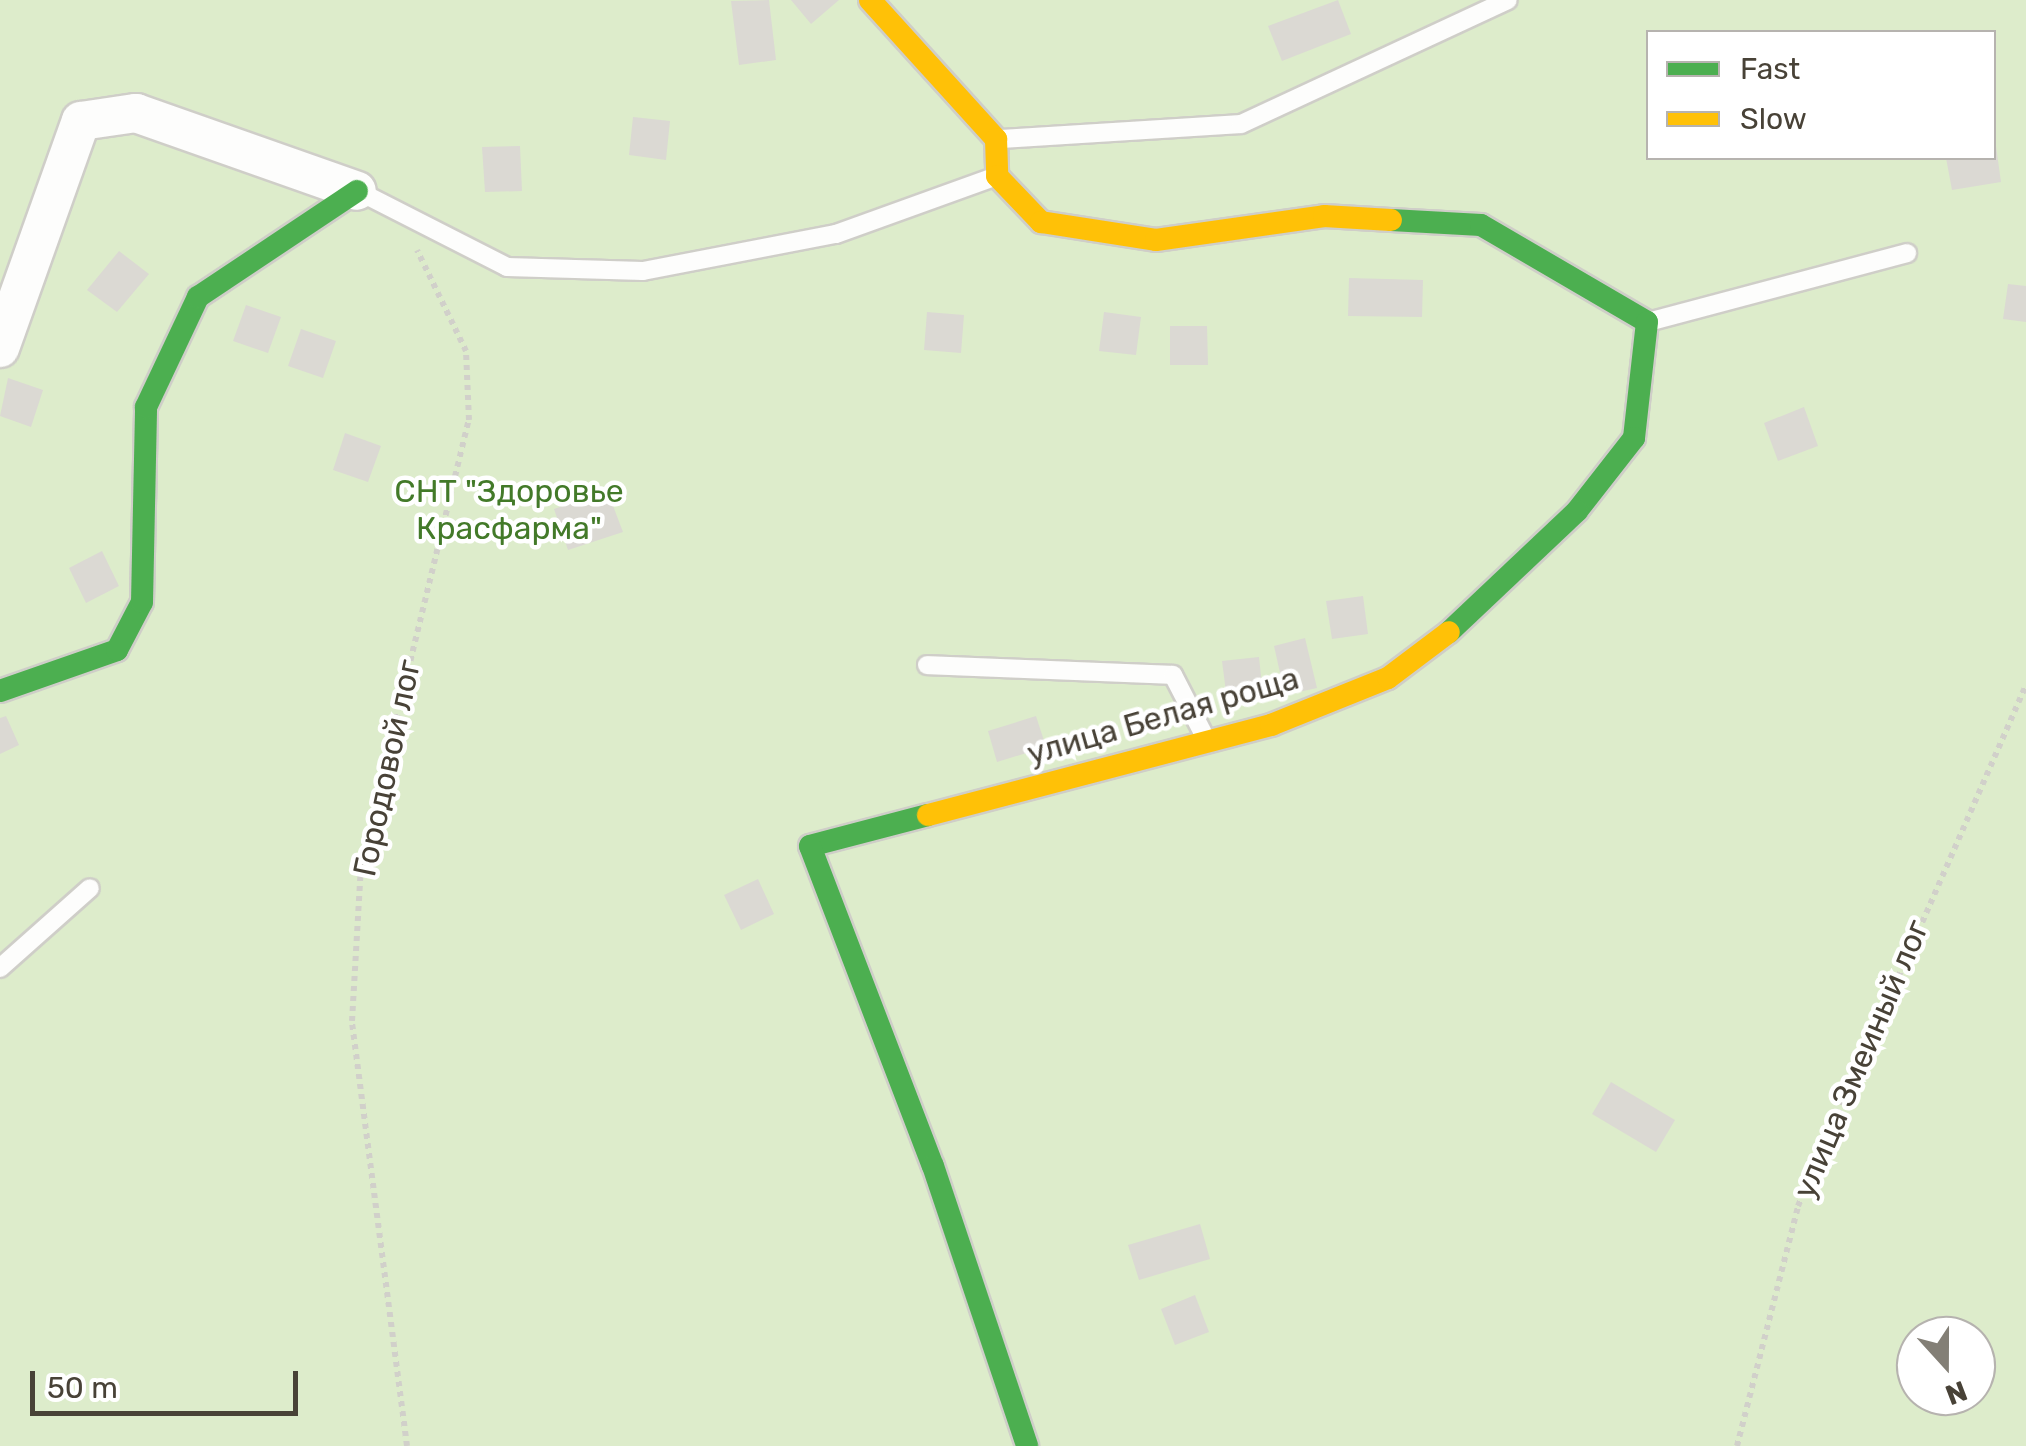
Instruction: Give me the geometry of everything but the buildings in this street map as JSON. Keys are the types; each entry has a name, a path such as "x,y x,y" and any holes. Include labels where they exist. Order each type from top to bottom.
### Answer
{"street":[{"path":"870,0 996,139 997,176 1041,222 1156,240 1324,216 1481,225 1647,322"},
{"path":"0,348 81,120 136,113 356,191"},
{"path":"0,691 117,650 142,602 146,406 198,297 356,191"},
{"name":"улица Белая роща","path":"1026,1446 933,1166 810,846 1206,740 1272,726 1388,678 1455,628 1577,511 1634,438 1647,322"}],"lane":[{"path":"996,139 1240,124 1508,0"},
{"path":"356,191 507,267 644,271 836,234 997,176"},
{"path":"1647,322 1907,253"},
{"path":"927,665 1173,675 1206,740"},
{"path":"0,968 90,888"}],"path":[{"name":"Городовой лог","path":"407,1446 352,1022 361,866 468,420 466,351 410,234"},
{"name":"улица Змеиный лог","path":"1736,1446 1798,1206 2026,685"}],"green space":[{"name":"СНТ \"Здоровье Красфарма\"","path":"0,0 2026,0 2026,1446 0,1446"}],"traffic: fast":[{"path":"0,691 117,650 142,602 146,407 198,297 357,191"},
{"path":"1391,220 1481,225 1647,322 1634,438 1577,511 1449,632"},
{"path":"928,815 810,846 933,1166 1027,1446"}],"traffic: slow":[{"path":"870,0 996,139 997,176 1041,222 1156,240 1324,216 1391,220"},
{"path":"928,815 1271,725 1388,678 1449,632"}]}
